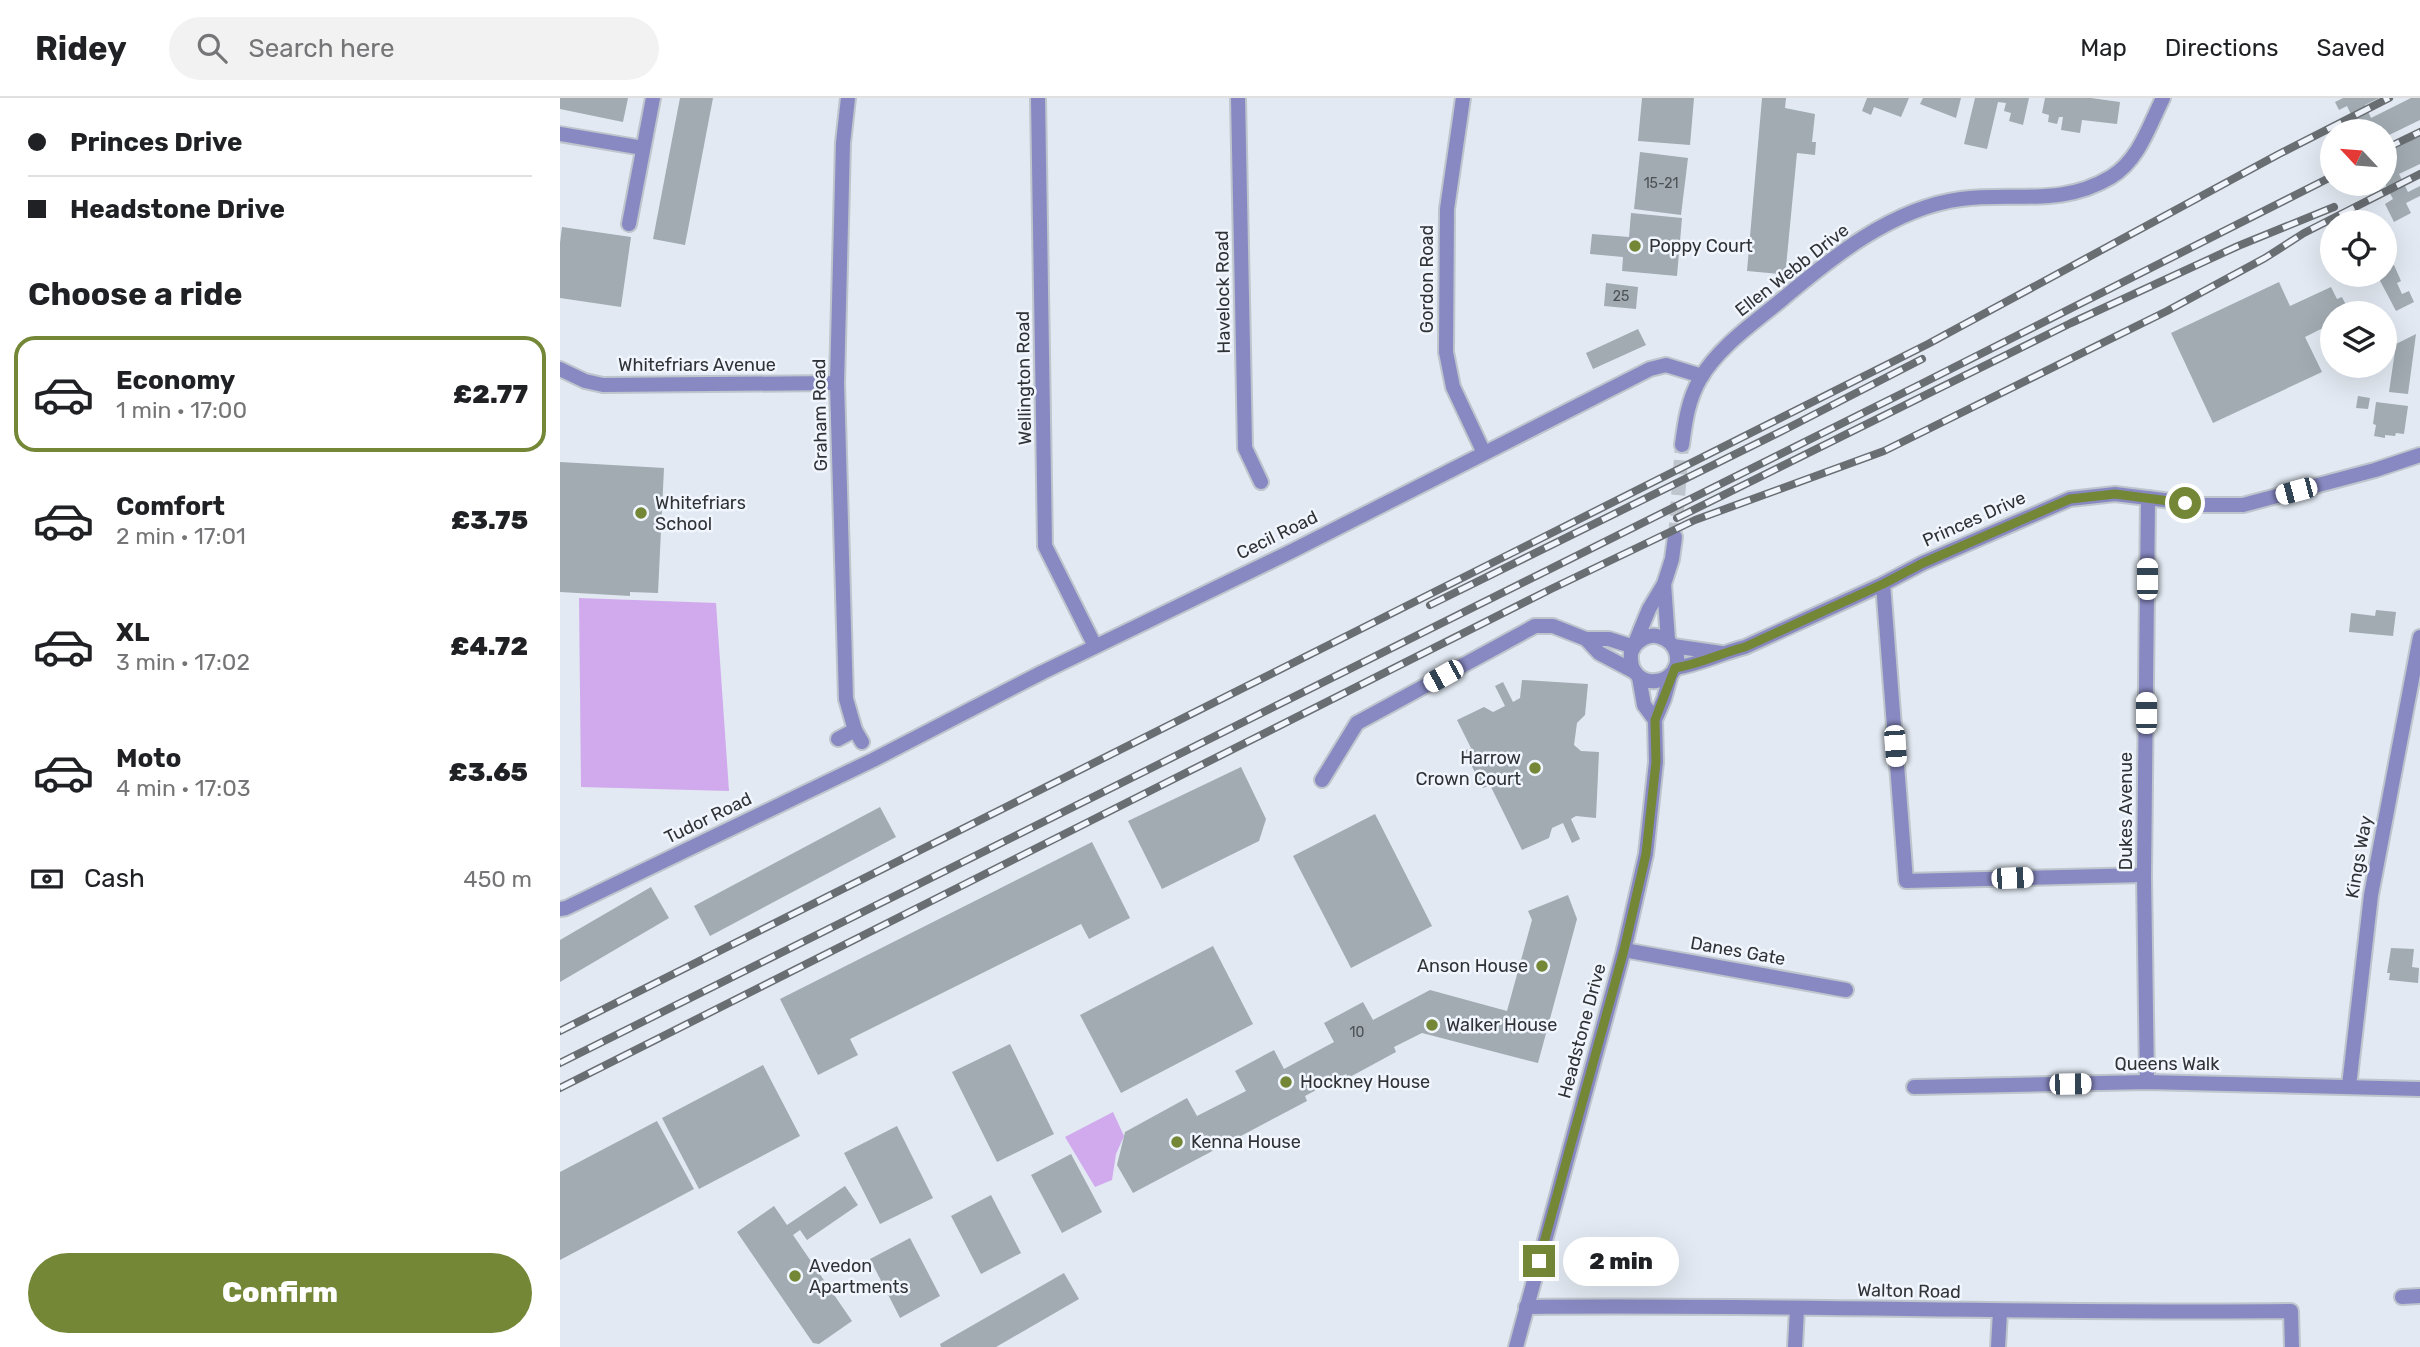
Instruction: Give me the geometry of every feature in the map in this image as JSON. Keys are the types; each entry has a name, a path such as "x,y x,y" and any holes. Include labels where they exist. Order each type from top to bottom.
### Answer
{"street":[{"path":"629,224 653,98"},
{"name":"Graham Road","path":"838,739 858,736 846,699 837,383 844,143 848,98"},
{"name":"Wellington Road","path":"1038,98 1045,546 1096,646"},
{"name":"Havelock Road","path":"1238,98 1245,449 1261,482"},
{"name":"Gordon Road","path":"1463,98 1447,209 1446,352 1453,387 1484,453"},
{"name":"Ellen Webb Drive","path":"1702,376 1729,344 1836,256 1896,220 1962,199 2058,196 2095,185 2111,177 2124,168 2134,156 2162,98"},
{"path":"560,134 643,148"},
{"name":"Cecil Road","path":"873,760 1650,369 1666,365 1702,376"},
{"name":"Whitefriars Avenue","path":"560,369 585,382 603,385 837,383"},
{"path":"1682,445 1686,413 1702,376"},
{"name":"Princes Drive","path":"1673,671 1745,647 1923,563 2070,499 2115,494 2204,505 2243,505 2420,456"},
{"name":"Dukes Avenue","path":"2147,1082 2144,875 2148,498"},
{"path":"1637,674 1630,660 1649,609 1664,584 1675,537"},
{"path":"1586,639 1599,653 1637,674 1653,682 1665,679 1673,671 1677,661 1670,643 1664,584"},
{"path":"1883,584 1906,881 2144,875"},
{"path":"1322,780 1357,723 1535,626 1553,626 1586,639 1609,639 1634,646"},
{"path":"1634,646 1647,636 1661,637 1670,643"},
{"name":"Kings Way","path":"2349,1086 2371,895 2420,637"},
{"name":"Princes Drive","path":"1670,643 1721,653"},
{"name":"Headstone Drive","path":"1516,1347 1624,950 1646,854 1656,762 1655,720 1673,671"},
{"name":"Headstone Drive","path":"1637,674 1644,705 1655,720"},
{"name":"Tudor Road","path":"560,909 873,760"},
{"name":"Danes Gate","path":"1624,950 1846,990"},
{"name":"Queens Walk","path":"1914,1087 2147,1082 2420,1089"},
{"path":"2402,1297 2420,1296"},
{"name":"Walton Road","path":"1527,1307 1647,1306 2000,1312 2291,1311 2292,1347"},
{"path":"1795,1347 1797,1309"},
{"path":"1998,1347 2000,1312"}],"shaded area":[{"path":"579,598 716,603 729,791 581,787"},
{"path":"1113,1112 1124,1136 1116,1154 1112,1180 1095,1187 1065,1137"}],"building":[{"path":"560,98 628,98 623,122 560,109"},
{"path":"680,98 713,98 685,245 653,239"},
{"path":"1642,98 1694,98 1690,145 1638,141"},
{"path":"1762,98 1786,98 1785,108 1815,114 1812,142 1816,142 1815,155 1797,153 1786,267 1781,274 1747,271"},
{"path":"1867,98 1909,98 1901,117 1874,107 1871,115 1862,111"},
{"path":"1923,98 1961,98 1956,118 1920,104"},
{"path":"1975,98 2029,98 2023,125 2009,121 2011,113 2004,111 2006,103 1998,102 1987,149 1964,144"},
{"path":"2045,98 2091,98 2120,102 2117,124 2082,120 2080,133 2061,130 2063,117 2059,117 2057,124 2048,122 2049,115 2042,113"},
{"path":"2343,98 2379,98 2365,105 2371,118 2411,98 2420,98 2420,120 2398,131 2398,119 2353,119 2347,106 2339,110 2335,102"},
{"path":"2420,136 2420,164 2399,174 2408,192 2420,186 2420,196 2406,203 2411,213 2397,220 2397,210 2388,210 2385,204 2393,199 2391,196 2398,196 2398,147"},
{"path":"1640,152 1688,158 1681,215 1634,209"},
{"name":"Poppy Court","path":"1631,213 1682,218 1677,276 1622,271 1623,257 1590,254 1592,234 1629,237"},
{"path":"562,227 631,237 621,307 560,298"},
{"path":"2279,282 2290,306 2331,287 2337,299 2342,297 2344,301 2320,301 2320,330 2305,337 2320,373 2213,423 2171,333"},
{"path":"1606,283 1638,287 1636,309 1604,306"},
{"path":"2397,283 2402,294 2409,291 2414,302 2397,310 2397,301 2391,301 2383,287 2397,287"},
{"path":"1638,329 1646,345 1593,369 1586,353"},
{"path":"2416,334 2408,394 2389,392 2391,378 2397,378 2397,344"},
{"path":"2358,396 2370,398 2368,409 2356,408"},
{"path":"2376,402 2408,406 2404,434 2385,435 2385,438 2374,436"},
{"path":"560,462 664,468 658,593 630,592 630,596 560,592"},
{"path":"2376,610 2396,612 2393,636 2349,632 2351,613 2375,616"},
{"name":"Harrow Crown Court","path":"1522,680 1588,684 1585,715 1577,723 1574,745 1581,751 1599,752 1596,818 1576,816 1571,819 1580,839 1572,843 1563,823 1552,828 1549,838 1522,850 1490,785 1483,788 1464,751 1471,748 1457,720 1484,707 1493,712 1505,706 1495,686 1503,682 1513,702 1520,698"},
{"path":"1241,767 1266,819 1259,841 1162,889 1128,821"},
{"path":"880,807 896,837 710,936 694,906"},
{"path":"1375,814 1432,926 1351,968 1293,856"},
{"path":"1092,842 1130,918 1089,939 1081,924 850,1039 858,1055 818,1075 780,999"},
{"path":"651,887 669,918 560,982 560,940"},
{"path":"1568,895 1577,919 1538,1063 1422,1033 1394,1047 1396,1052 1348,1078 1346,1074 1305,1096 1307,1101 1133,1193 1117,1165 1125,1132 1187,1098 1197,1116 1246,1091 1235,1071 1274,1050 1284,1069 1334,1042 1324,1023 1363,1002 1373,1020 1430,990 1507,1011 1532,920 1528,911"},
{"path":"1213,946 1253,1024 1121,1093 1080,1015"},
{"path":"2391,948 2414,949 2412,967 2419,968 2418,983 2389,980 2390,973 2387,973"},
{"path":"1010,1044 1054,1134 997,1162 952,1072"},
{"path":"763,1065 800,1136 699,1189 662,1118"},
{"path":"657,1121 694,1189 560,1260 560,1172"},
{"path":"897,1126 933,1198 880,1224 844,1153"},
{"path":"1071,1154 1102,1212 1062,1233 1031,1175"},
{"name":"Avedon Apartments","path":"845,1186 858,1205 807,1240 800,1230 793,1235 852,1321 819,1344 813,1343 737,1232 774,1206 787,1225"},
{"path":"991,1195 1021,1253 981,1274 951,1216"},
{"path":"910,1238 940,1296 900,1318 870,1259"},
{"path":"1064,1273 1079,1299 996,1347 941,1347 940,1344"}],"tunnel":[{"path":"1675,537 1682,445"}],"railway":[{"path":"560,1031 1928,344 2279,154 2389,98"},
{"path":"2398,143 2420,132"},
{"path":"560,1088 1551,589 1695,520 1884,451 2167,311 2265,258 2304,233 2420,174"},
{"path":"560,1063 2320,183"},
{"path":"1677,518 2071,323 2238,246 2334,207"},
{"path":"1430,605 1922,359"}],"place":[{"name":"Poppy Court","path":"1635,246"},
{"name":"Whitefriars School","path":"641,513"},
{"name":"Harrow Crown Court","path":"1535,768"},
{"name":"Anson House","path":"1542,966"},
{"name":"Walker House","path":"1432,1025"},
{"name":"Hockney House","path":"1286,1082"},
{"name":"Kenna House","path":"1177,1142"},
{"name":"Avedon Apartments","path":"795,1276"}],"route":[{"path":"1539,1261 1624,950 1646,854 1656,762 1655,720 1675,668 1698,664 1721,653 1745,647 1923,563 2070,499 2115,494 2185,503"}]}
